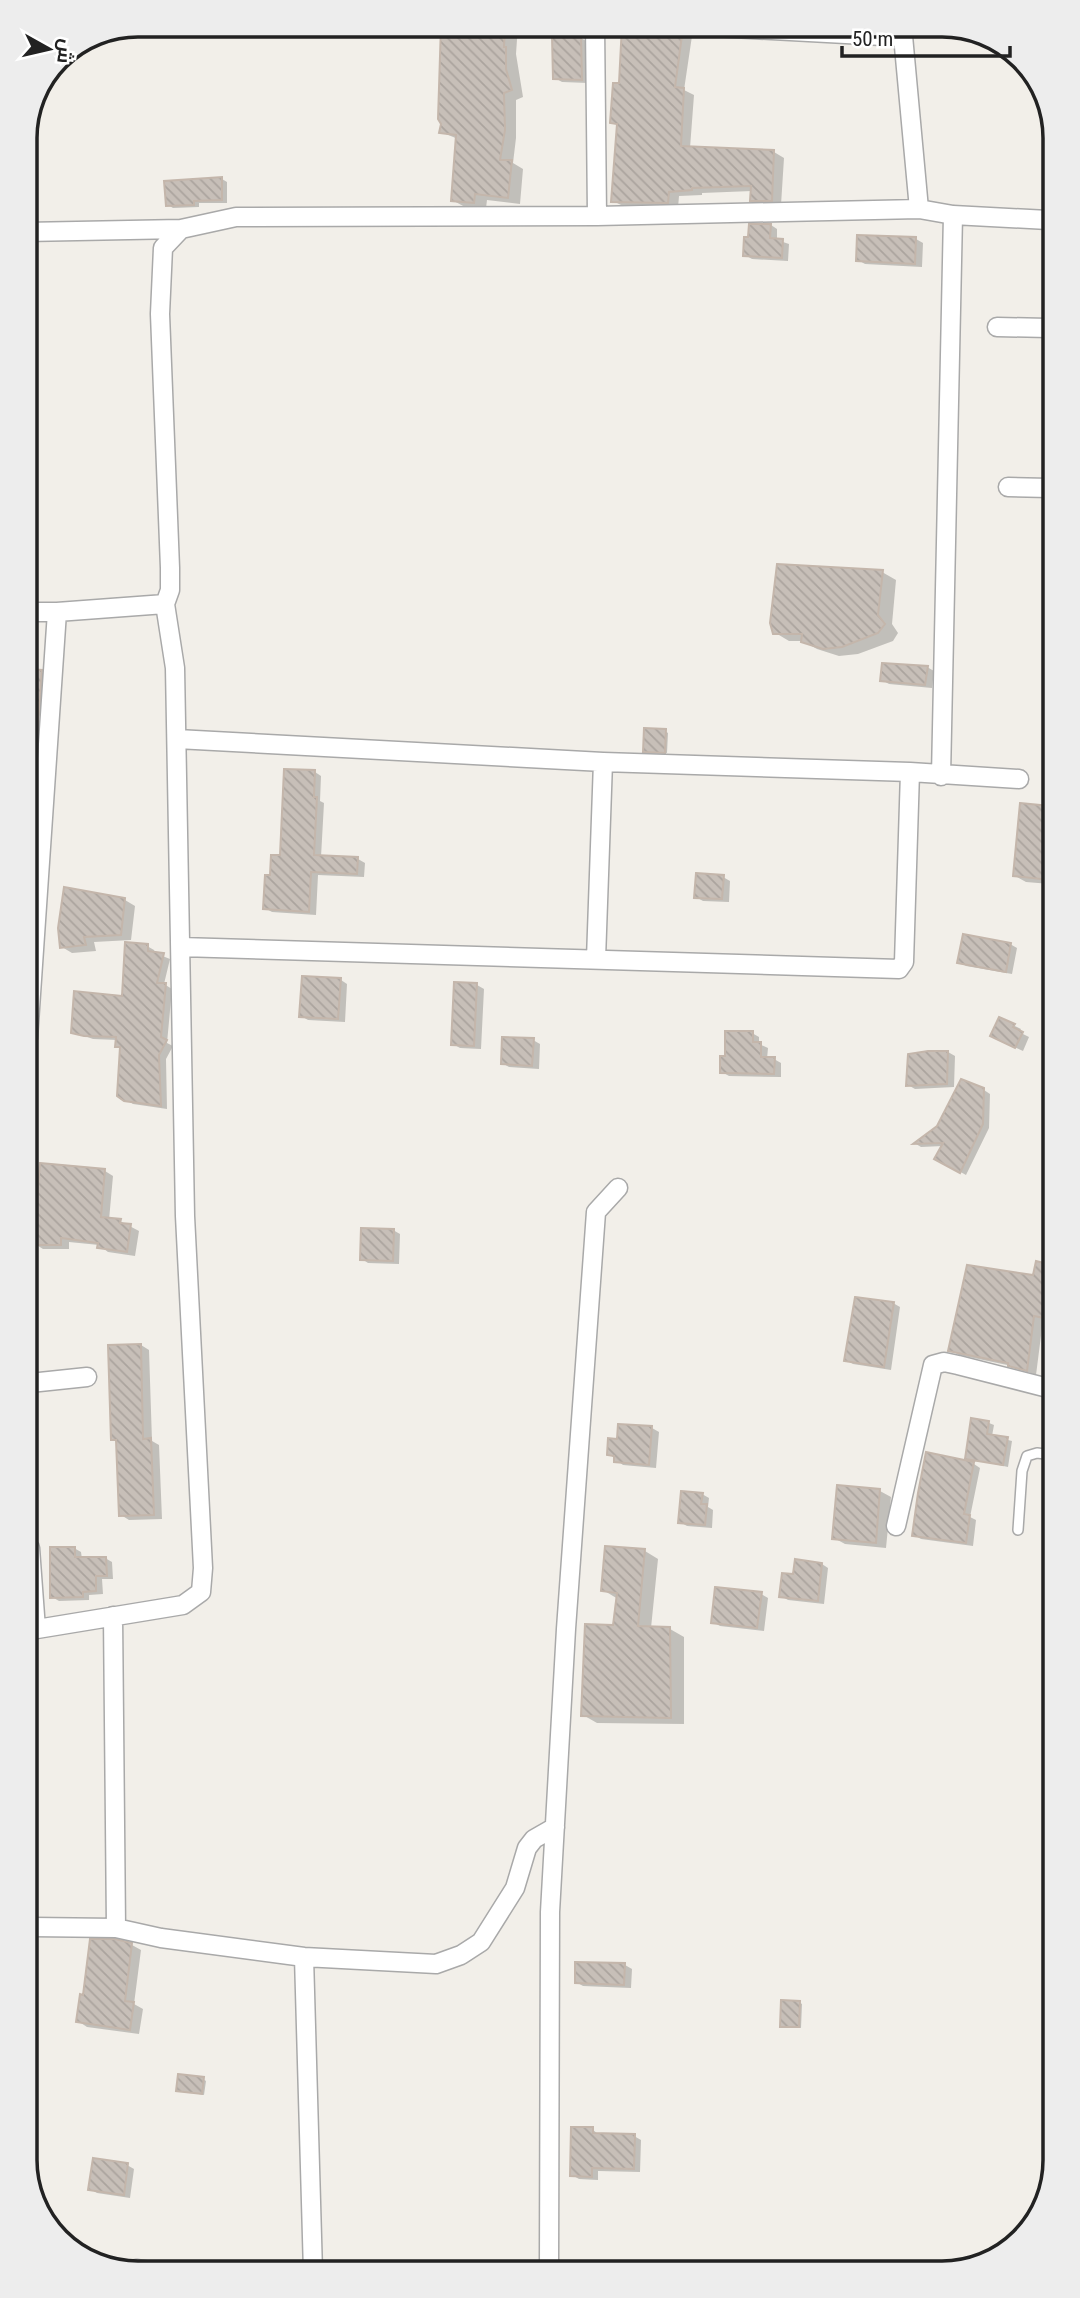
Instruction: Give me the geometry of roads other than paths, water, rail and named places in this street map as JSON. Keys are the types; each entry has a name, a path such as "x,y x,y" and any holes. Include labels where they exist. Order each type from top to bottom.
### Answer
{"street":[{"path":"595,37 597,216"},
{"path":"903,37 919,209"},
{"path":"37,232 181,229 236,217 597,216 919,209 953,215 1043,220"},
{"path":"941,776 953,215"},
{"path":"37,1628 183,1605 201,1592 203,1568 185,1216 175,668 164,604 170,590 170,568 161,288 163,248 181,229"},
{"path":"998,327 1043,328"},
{"path":"1008,487 1043,488"},
{"path":"37,612 164,604"},
{"path":"37,906 57,612"},
{"path":"177,739 603,762 911,772 1019,779"},
{"path":"596,959 603,762"},
{"path":"181,947 899,969 905,962 911,772"},
{"path":"549,2261 550,1912 567,1615 596,1212 618,1188"},
{"path":"896,1527 933,1365 944,1362 1043,1387"},
{"path":"37,1381 88,1377"},
{"path":"113,1616 116,1928"},
{"path":"37,1927 116,1928 175,1940 304,1957 436,1964 461,1955 481,1942 515,1888 527,1848 534,1839 555,1827"},
{"path":"304,1957 313,2261"}],"lane":[{"path":"1018,1530 1022,1471 1027,1456 1043,1454"}]}
